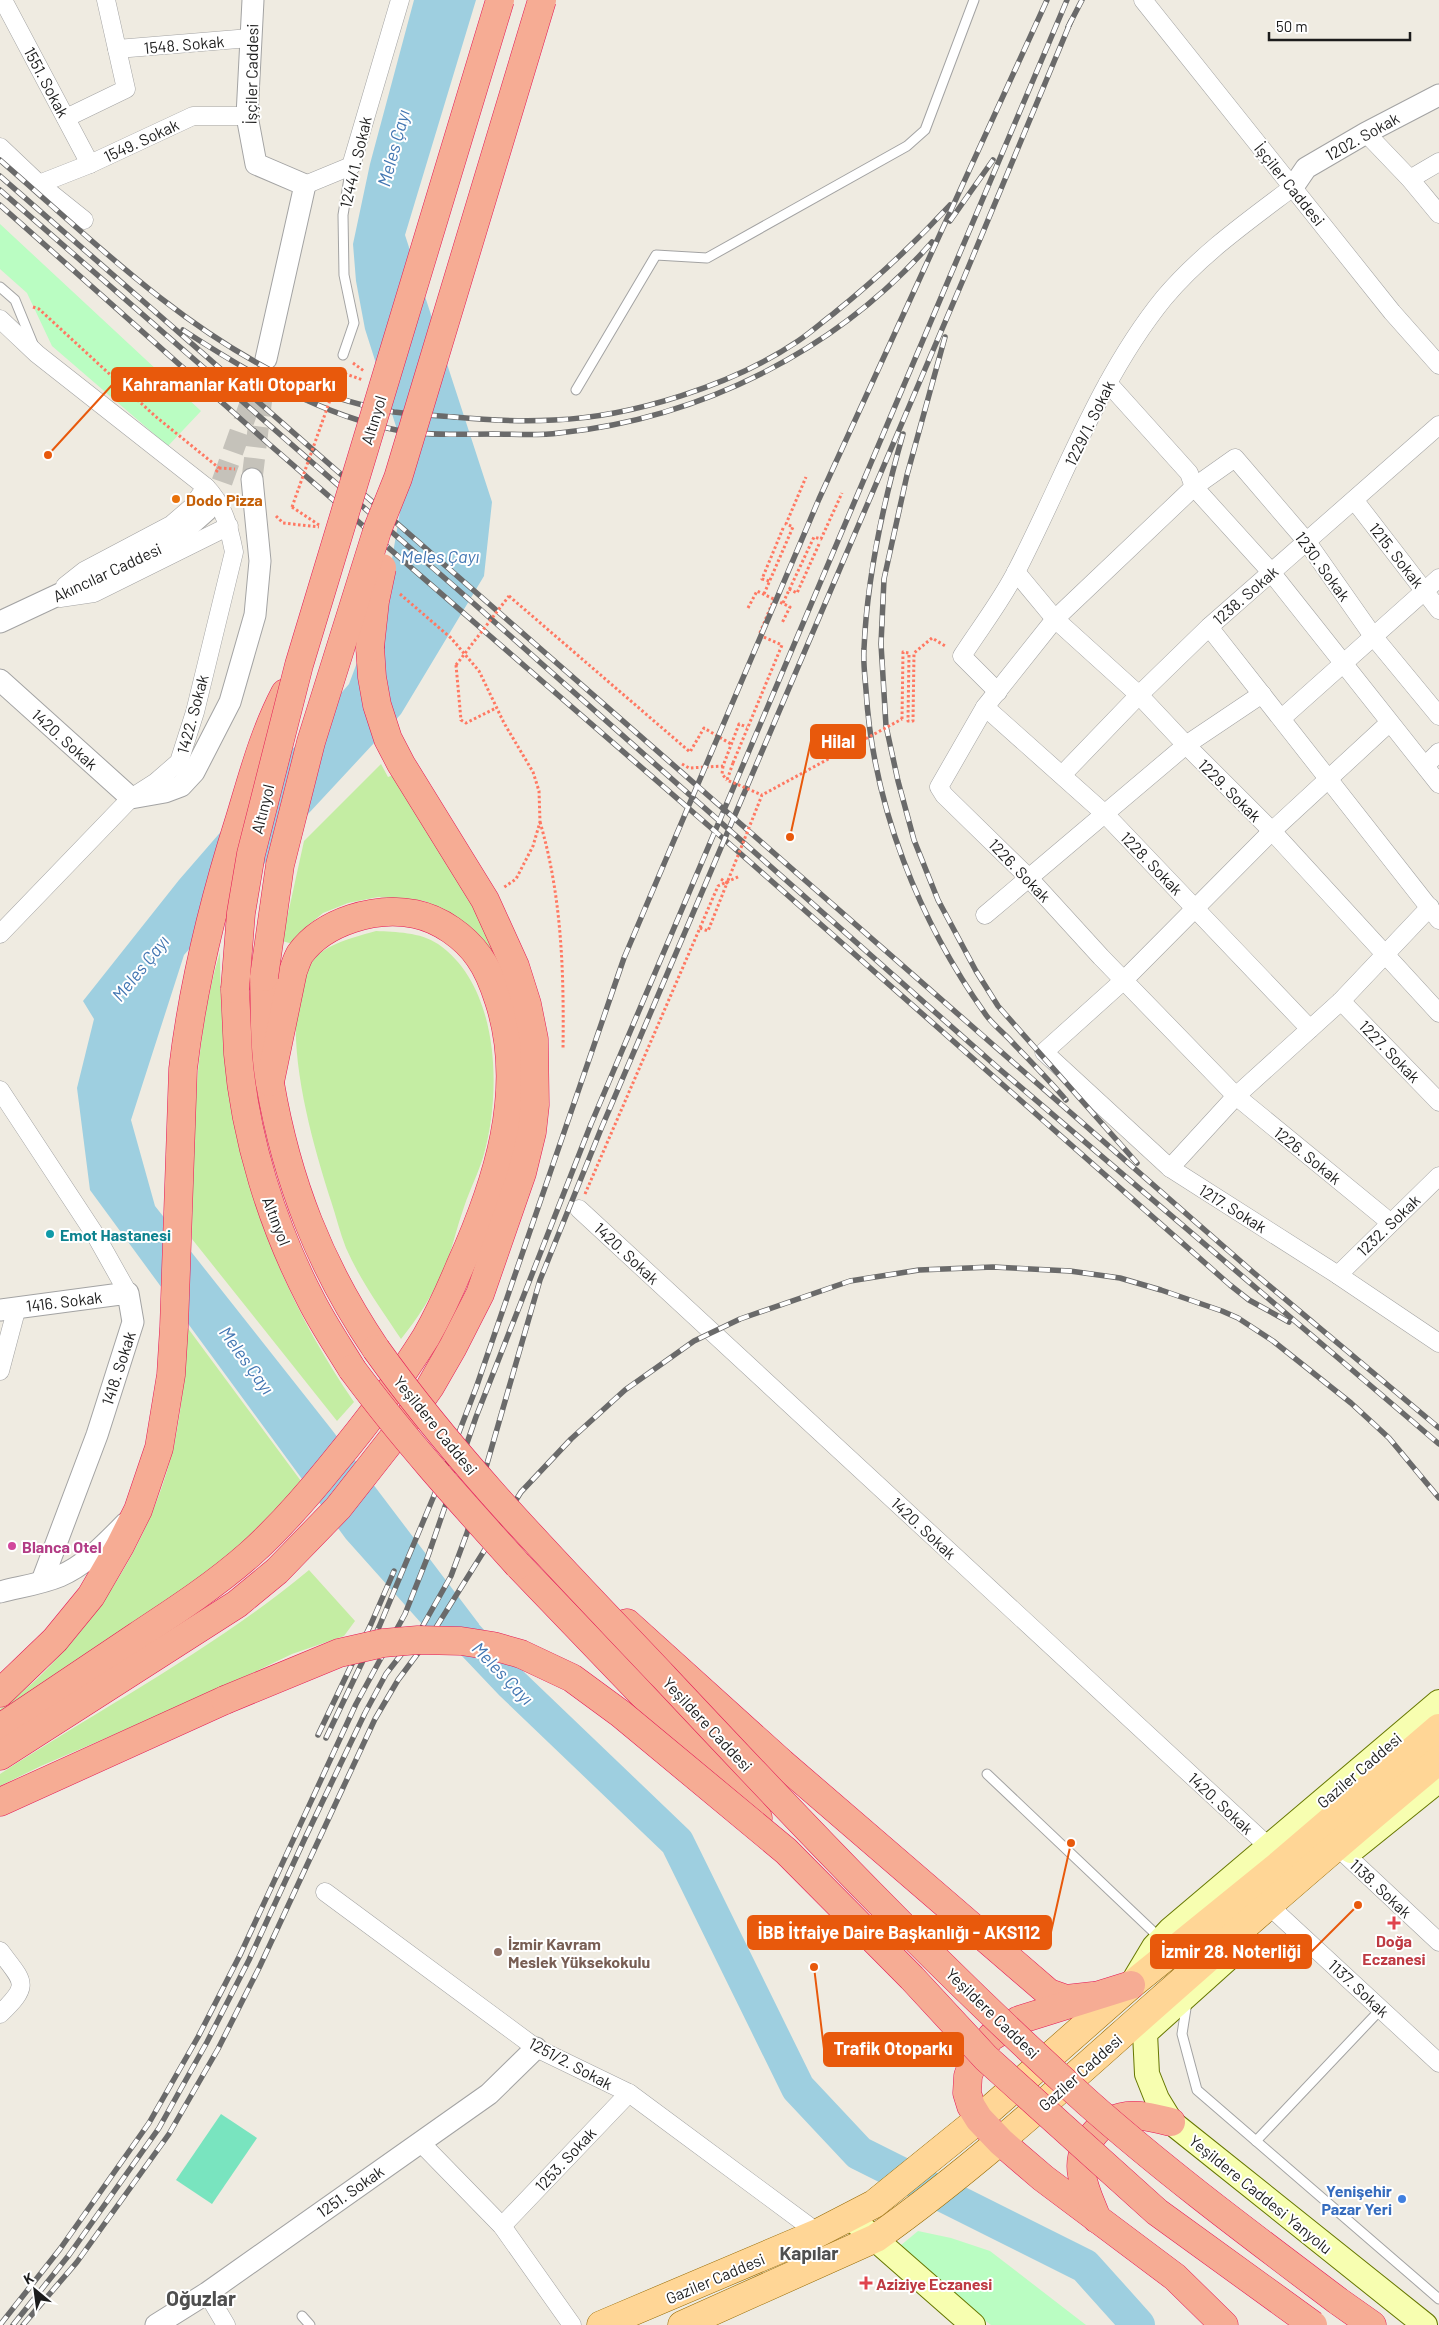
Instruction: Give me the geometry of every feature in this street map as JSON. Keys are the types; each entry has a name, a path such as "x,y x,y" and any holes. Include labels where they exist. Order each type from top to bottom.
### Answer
{"highway":[{"name":"Altınyol","path":"500,0 299,665 251,854 241,913 236,989 238,1055 246,1109 263,1184 289,1253 310,1300 352,1369 408,1440 518,1565"},
{"path":"0,1756 237,1604 277,1571 338,1508 369,1470 430,1387 454,1347 480,1294 522,1172 532,1132 536,1074 534,1039 527,1004 515,966 485,900 400,764 388,738 378,706 372,677 370,647 375,601 394,516 398,478 542,0"},
{"name":"Yeşildere Caddesi","path":"398,478 378,528 311,742 280,865 264,977 270,1082 287,1156 309,1226 330,1274 376,1349 406,1391 450,1444 561,1567 771,1792 910,1934 1019,2039 1182,2183 1372,2325"},
{"path":"0,1693 56,1640 91,1596 138,1510 159,1448 171,1375 182,1069 194,989 210,919 263,741 299,665"},
{"path":"0,1728 212,1585 249,1555 279,1526 350,1444 384,1399 426,1336 473,1238 490,1191 503,1146 512,1074 509,1041 492,979 478,956 460,935 416,914 386,912 347,920 318,937 299,955 288,989 270,1082"},
{"name":"Yeşildere Caddesi","path":"518,1565 738,1794 786,1850 912,1978 986,2058 1157,2212 1313,2325"},
{"path":"561,1567 636,1631 905,1870 1049,1993 1066,1999 1093,1996"},
{"path":"0,1802 225,1700 339,1653 383,1643 418,1640 461,1641 493,1646 521,1654 572,1678 628,1720 712,1792 786,1850"},
{"path":"1130,1985 1019,2020 984,2044 974,2059 968,2076 967,2093 970,2106 979,2119 1001,2142 1043,2178 1175,2277 1224,2325"},
{"path":"1097,2219 1081,2174 1083,2153 1091,2137 1120,2117 1152,2118 1171,2122"}],"main road":[{"name":"Gaziler Caddesi","path":"1130,1985 1161,1940 1199,1904 1439,1702"},
{"name":"Gaziler Caddesi","path":"601,2325 818,2233 851,2218 874,2204 979,2119 1130,1985 1279,1865 1439,1728"},
{"name":"Gaziler Caddesi","path":"682,2325 884,2233 1001,2142 1299,1877 1439,1760"},
{"name":"Gaziler Caddesi","path":"1145,2033 1346,1855 1439,1780"},
{"path":"1088,2064 1145,2033"},
{"name":"Yeşildere Caddesi Yanyolu","path":"1145,2033 1147,2074 1157,2099 1171,2122 1425,2325"},
{"path":"851,2218 884,2233 964,2323"}],"street":[{"name":"1551. Sokak","path":"3,0 90,164"},
{"path":"66,118 126,89 106,0"},
{"name":"İşçiler Caddesi","path":"253,0 247,116 256,164 305,185"},
{"name":"1244/1. Sokak","path":"351,166 400,0"},
{"name":"İşçiler Caddesi","path":"1143,0 1392,312 1439,365"},
{"name":"1548. Sokak","path":"117,49 250,38"},
{"name":"1202. Sokak","path":"1293,188 1306,168 1366,133 1439,95"},
{"name":"1549. Sokak","path":"39,184 90,164 193,116 247,116"},
{"path":"1366,133 1410,179 1439,214"},
{"path":"0,147 39,184 84,220"},
{"path":"1410,179 1439,162"},
{"path":"266,359 305,185 351,166"},
{"name":"1229/1. Sokak","path":"962,656 1016,572 1108,383 1133,341 1165,297 1224,238 1293,188"},
{"name":"1422. Sokak","path":"0,319 37,354 206,487 218,500 229,526 234,552 195,712 179,762 156,782 130,798 0,934"},
{"path":"1108,383 1189,473 1194,487 1271,572 1439,784"},
{"name":"1238. Sokak","path":"1062,775 1139,695 1209,627 1355,501 1439,425"},
{"name":"1230. Sokak","path":"1194,487 1235,458 1307,542 1373,636 1439,716"},
{"path":"130,798 164,792 181,786 194,772 230,702 255,614 260,561 247,475"},
{"path":"48,600 84,571 171,525 192,507 206,487"},
{"name":"1226. Sokak","path":"1194,487 1055,619 985,707 940,787 944,795 1028,877 1236,1096 1391,1223"},
{"name":"1215. Sokak","path":"1355,501 1439,610"},
{"name":"Akıncılar Caddesi","path":"0,622 171,542 207,510"},
{"path":"48,600 94,593 229,526"},
{"name":"1229. Sokak","path":"1016,572 1055,619 1139,695 1272,831 1439,1013"},
{"path":"1282,718 1342,662 1439,578"},
{"path":"1170,1168 1236,1096 1341,1001 1385,953 1434,913 1209,627"},
{"path":"962,656 998,692"},
{"name":"1420. Sokak","path":"0,680 130,798"},
{"path":"985,915 1186,745 1262,694"},
{"name":"1228. Sokak","path":"985,707 1105,814 1310,1030"},
{"path":"1124,980 1272,831 1389,723"},
{"path":"1425,766 1439,752"},
{"name":"1217. Sokak","path":"1124,980 1044,1052 1170,1168 1338,1275 1439,1343"},
{"name":"1227. Sokak","path":"1341,1001 1439,1102"},
{"name":"1418. Sokak","path":"0,1090 96,1236 128,1293 133,1322 97,1436 42,1581"},
{"name":"1232. Sokak","path":"1338,1275 1439,1176"},
{"name":"1420. Sokak","path":"579,1208 1269,1847"},
{"name":"1416. Sokak","path":"9,1309 128,1293"},
{"path":"0,1371 9,1309"},
{"path":"0,1592 71,1571 101,1548 138,1510"},
{"name":"1138. Sokak","path":"1346,1855 1439,1942"},
{"name":"1251/2. Sokak","path":"325,1892 536,2048 629,2092 818,2233"},
{"name":"1137. Sokak","path":"1278,1914 1439,2063"},
{"path":"0,1952 20,1978 21,1986 18,1996 0,2014"},
{"name":"1251. Sokak","path":"156,2325 207,2292 489,2094 536,2048"},
{"name":"1253. Sokak","path":"502,2226 629,2092"},
{"path":"420,2142 502,2226 572,2325"},
{"path":"207,2292 226,2325"}],"lane":[{"path":"576,390 656,255 707,258 907,146 925,130 974,0"},
{"name":"1244/1. Sokak","path":"343,355 354,323 344,275 343,215 351,166"},
{"path":"0,287 15,300 37,354"},
{"path":"987,1774 1161,1940"},
{"path":"1188,1994 1182,2034 1197,2090 1439,2299"},
{"path":"1256,2141 1382,2009"},
{"path":"302,2316 310,2325"}],"path":[{"path":"15,300 39,309 155,416 218,468 247,475"},
{"path":"273,514 283,523 322,527 292,507 340,372 363,380 366,372 343,355"},
{"path":"206,487 218,468"},
{"path":"764,594 793,526 786,524 806,477"},
{"path":"783,603 814,537 821,539 842,493"},
{"path":"769,581 762,578 784,526"},
{"path":"789,589 797,593 820,542"},
{"path":"393,588 451,638 478,671 496,708 533,772 539,791 540,822 559,909 563,963 564,1050"},
{"path":"748,608 757,590 790,607 782,623"},
{"path":"496,708 466,723 461,720 456,665 509,596 690,752 704,728 731,744"},
{"path":"727,780 782,645 759,635 774,599"},
{"path":"700,928 708,932 762,795 902,719 903,652 908,653 908,721 913,721 914,652 932,638 962,656"},
{"path":"747,727 739,724 722,766 722,774 727,780 762,795"},
{"path":"682,764 689,768 722,766"},
{"path":"485,900 516,879 533,846 540,822"},
{"path":"718,886 740,876"},
{"path":"579,1208 721,879 727,883"}],"green space":[{"path":"0,224 201,411 168,446 52,346 27,293 0,269"},
{"path":"381,764 388,777 393,775 469,894 508,981 459,921 425,901 378,897 348,903 323,913 305,928 293,944 282,941 304,841"},
{"path":"376,931 408,933 424,937 438,944 458,962 473,985 484,1012 491,1040 493,1070 493,1100 490,1128 482,1161 464,1207 442,1275 426,1304 401,1339 364,1283 344,1242 323,1176 306,1112 296,1040 297,1007 303,978 317,956 329,947"},
{"path":"220,952 222,1014 227,1074 237,1132 251,1188 269,1243 293,1296 321,1349 354,1402 337,1421 192,1239 194,1131 199,1058 211,987"},
{"path":"187,1327 301,1481 259,1528 221,1562 0,1723 0,1709 41,1675 86,1624 107,1596 141,1537 155,1505 175,1440 182,1398"},
{"path":"309,1570 355,1621 344,1636 292,1654 215,1691 41,1766 0,1786 0,1774 197,1652 273,1599"},
{"path":"221,2114 257,2138 212,2204 176,2180"},
{"path":"918,2231 951,2238 990,2251 1086,2325 991,2325 972,2311 900,2246"}],"water":[{"name":"Meles Çayı","path":"414,0 476,0 405,235 492,502 484,576 401,714 309,813 184,955 131,1120 155,1206 332,1430 479,1624 447,1652 346,1539 90,1190 77,1088 94,1019 83,1001 179,880 349,684 389,577 408,464 365,329 356,281 353,244 370,164"}],"waterway":[{"path":"457,1626 512,1684 677,1842 798,2088 859,2153 1085,2266 1138,2325"}],"tunnel":[{"path":"207,510 217,496 266,359"},
{"path":"252,479 262,397"}],"railway":[{"path":"326,1738 379,1627 441,1479 476,1388 624,958 819,499 1047,0"},
{"path":"0,2325 60,2249 149,2123 198,2037 240,1955 356,1704 405,1614 428,1556 476,1417 591,1124 1067,0"},
{"path":"1068,27 1082,0"},
{"path":"13,2325 69,2255 159,2128 207,2042 249,1960 365,1713 386,1674 421,1629 451,1576 467,1533 540,1280 601,1129 963,280 1071,21"},
{"path":"0,160 135,278 170,306 244,356 297,383 352,402 409,414 491,420 554,420 616,413 681,396 713,385 743,371 772,357 807,335 864,289 950,205"},
{"path":"950,221 993,160"},
{"path":"0,176 1254,1273 1439,1428"},
{"path":"0,190 472,602 997,1067 1439,1444"},
{"path":"0,205 270,445 725,840 1230,1285 1249,1300 1289,1322"},
{"path":"183,330 234,362 287,391 343,415 372,424 412,433 534,435 559,433 612,425 664,412 715,394 764,372 810,346 854,315 895,281 932,242"},
{"path":"945,337 907,475 884,579 881,644 886,726 898,781 914,840 938,900 976,971 998,1006 1137,1163"},
{"path":"903,434 877,540 866,622 865,675 870,733 878,776 889,819 920,901 962,979 995,1026 1066,1100"},
{"path":"23,2325 77,2262 169,2134 218,2049 260,1966 375,1719 398,1680 430,1637 521,1492 571,1439 625,1390 694,1341 740,1319 850,1281 919,1270 993,1267 1070,1271 1120,1278 1222,1311 1238,1318 1273,1341 1351,1403 1389,1438 1439,1498"},
{"path":"318,1735 394,1571"}],"place":[{"name":"Kahramanlar Katlı Otoparkı","path":"48,455"},
{"name":"Dodo Pizza","path":"176,499"},
{"name":"Hilal","path":"790,837"},
{"name":"Emot Hastanesi","path":"50,1234"},
{"name":"Blanca Otel","path":"12,1546"},
{"name":"İBB İtfaiye Daire Başkanlığı - AKS112","path":"1071,1843"},
{"name":"İzmir 28. Noterliği","path":"1358,1905"},
{"name":"Doğa Eczanesi","path":"1394,1923"},
{"name":"İzmir Kavram Meslek Yüksekokulu","path":"498,1952"},
{"name":"Trafik Otoparkı","path":"814,1967"},
{"name":"Yenişehir Pazar Yeri","path":"1402,2199"},
{"name":"Aziziye Eczanesi","path":"866,2283"}],"district":[{"name":"Kapılar","path":"809,2252"},
{"name":"Oğuzlar","path":"201,2297"}]}
